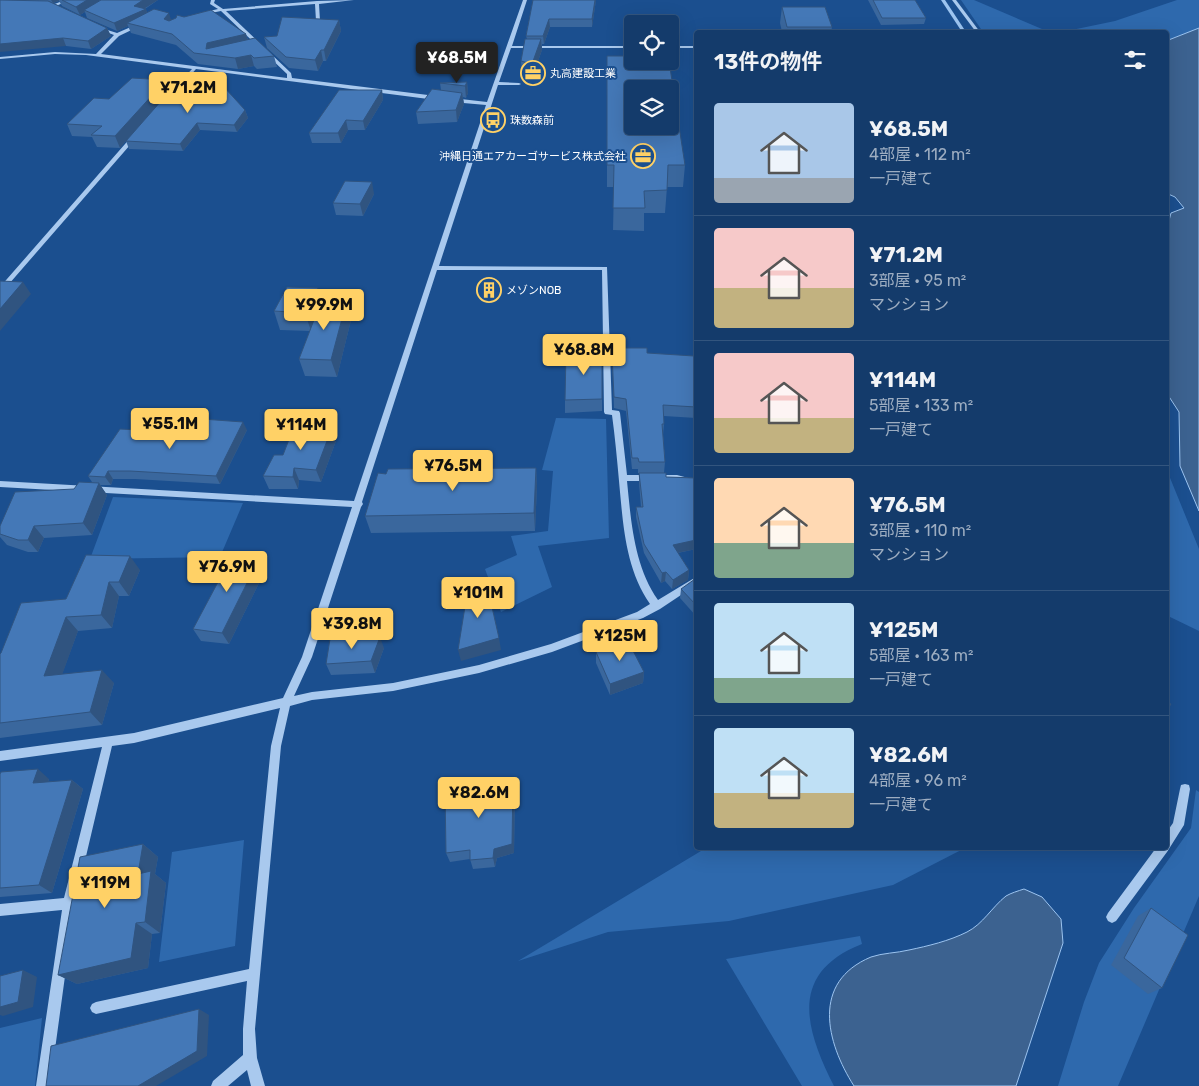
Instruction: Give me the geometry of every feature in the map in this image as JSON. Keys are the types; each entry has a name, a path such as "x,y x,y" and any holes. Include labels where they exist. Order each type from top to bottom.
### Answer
{"street":[{"path":"36,6 53,6 69,0"},
{"path":"213,0 212,4 222,10 289,74 290,80"},
{"path":"193,16 222,10 352,0"},
{"path":"258,1086 250,1058 249,1029 253,974 276,746 286,702 307,658 525,0"},
{"path":"954,0 976,30"},
{"path":"317,2 318,21"},
{"path":"53,6 62,10"},
{"path":"98,56 117,35 149,20"},
{"path":"95,26 117,35"},
{"path":"250,48 259,46"},
{"path":"508,47 624,47"},
{"path":"679,47 694,47"},
{"path":"0,58 55,52 98,56 489,104"},
{"path":"170,96 194,69"},
{"path":"496,83 519,84"},
{"path":"0,291 138,133"},
{"path":"436,268 605,268 608,412 616,413 629,538 647,595 657,606"},
{"path":"623,478 677,478 694,482"},
{"path":"0,484 358,504"},
{"path":"0,756 108,742 312,696 393,687 479,669 552,648 640,614 657,606 694,582"},
{"path":"43,1086 69,903 108,742"},
{"path":"1169,838 1178,824 1185,789"},
{"path":"1112,917 1162,850"},
{"path":"0,910 69,903"},
{"path":"96,1008 253,974"},
{"path":"218,1086 250,1058"}],"shaded area":[{"path":"961,0 974,0 1044,30 982,30"},
{"path":"1177,0 1199,0 1199,28 1169,40 1169,30 1072,30 1115,21"},
{"path":"1199,28 1199,511 1180,466 1179,412 1169,397 1169,221 1171,213 1184,208 1175,197 1169,194 1169,40"},
{"path":"556,418 606,419 609,538 538,546 552,587 501,612 485,569 517,555 511,536 548,531 553,471 542,470"},
{"path":"1169,475 1199,549 1199,631 1169,616"},
{"path":"113,497 243,503 220,557 90,559"},
{"path":"1196,790 1199,792 1199,896 1118,1086 1058,1086 1084,1002 1099,963 1134,908 1191,828"},
{"path":"244,840 235,946 159,962 172,852"},
{"path":"703,850 961,850 893,885 729,921 608,932 518,961"},
{"path":"1024,889 1042,897 1061,919 1063,943 1016,1086 854,1086 836,1051 831,1032 830,1014 832,997 839,982 852,968 871,957 931,945 973,929 1006,896"},
{"path":"860,936 862,944 838,956 822,970 813,987 809,1004 816,1044 834,1086 802,1086 726,959"},
{"path":"42,1018 35,1086 0,1086 0,1028"}],"building":[{"path":"0,0 48,1 107,28 88,41 63,38 0,44"},
{"path":"62,0 87,0 76,7"},
{"path":"101,0 143,0 134,6 146,9 114,23 84,10"},
{"path":"533,0 595,0 592,19 549,19 543,36 526,36"},
{"path":"873,0 915,0 926,18 882,18"},
{"path":"782,7 825,7 832,27 787,27"},
{"path":"154,9 169,13 164,19 169,21 176,18 177,15 184,17 211,10 246,34 207,43 206,49 255,38 274,56 254,58 251,55 235,58 194,53 172,34 127,23"},
{"path":"282,17 339,20 324,50 321,50 315,60 286,57 264,37 277,36"},
{"path":"525,39 541,39 532,64 521,61"},
{"name":"沖縄日通エアカーゴサービス株式会社","path":"607,56 624,56 624,70 670,70 672,80 624,80 624,135 679,135 679,126 685,165 668,165 667,190 644,191 645,208 613,208 614,165 607,165"},
{"path":"132,78 166,80 115,136 91,135 102,126 67,124 94,98 109,99"},
{"path":"467,82 465,86 440,83"},
{"path":"176,84 224,87 245,110 234,125 197,123 180,144 126,141"},
{"path":"432,89 462,93 456,110 416,112"},
{"path":"339,90 382,90 363,121 346,120 338,133 309,133"},
{"path":"345,181 372,182 360,204 333,203"},
{"path":"0,281 23,282 0,309"},
{"path":"287,287 318,288 305,313 274,311"},
{"path":"322,299 347,300 331,360 299,359"},
{"path":"616,348 647,348 647,353 694,356 694,407 663,405 664,424 662,424 665,462 639,462 638,458 632,458 626,399 614,397 612,354 616,354"},
{"path":"566,353 602,353 602,399 565,400"},
{"path":"202,419 243,422 216,476 108,471 105,477 88,476 120,429 194,433"},
{"path":"295,424 333,425 316,470 294,468 293,477 263,476 274,455 283,455"},
{"path":"536,468 534,513 365,516 378,473 386,474 388,469"},
{"path":"639,473 666,473 666,477 694,478 694,540 673,545 689,570 673,580 666,572 662,573 644,544 636,507 643,507"},
{"path":"79,482 99,483 83,523 34,526 28,540 18,540 0,534 0,526 15,492 74,489"},
{"path":"234,552 261,555 222,633 193,629"},
{"path":"86,555 130,556 119,582 109,582 101,615 66,617 44,676 102,670 90,712 0,723 0,654 21,603 66,599"},
{"path":"694,580 694,603 681,589"},
{"path":"487,585 499,638 458,650 468,588"},
{"path":"380,637 371,661 326,664 330,639"},
{"path":"628,641 644,672 610,684 596,652"},
{"path":"38,769 33,783 72,780 39,885 0,888 0,774 1,772"},
{"path":"513,781 512,844 494,849 493,858 470,860 470,850 446,853 445,791"},
{"path":"143,844 138,874 151,871 145,922 136,923 131,958 58,975 80,857"},
{"path":"1151,908 1188,935 1162,988 1124,958"},
{"path":"23,970 18,1002 0,1007 0,976"},
{"path":"199,1009 197,1051 138,1086 46,1086 51,1046"}],"waterway":[{"path":"943,0 963,30"}],"place":[{"name":"丸高建設工業","path":"533,73"},
{"name":"珠数森前","path":"493,120"},
{"name":"沖縄日通エアカーゴサービス株式会社","path":"643,156"},
{"name":"メゾンNOB","path":"489,290"}]}
